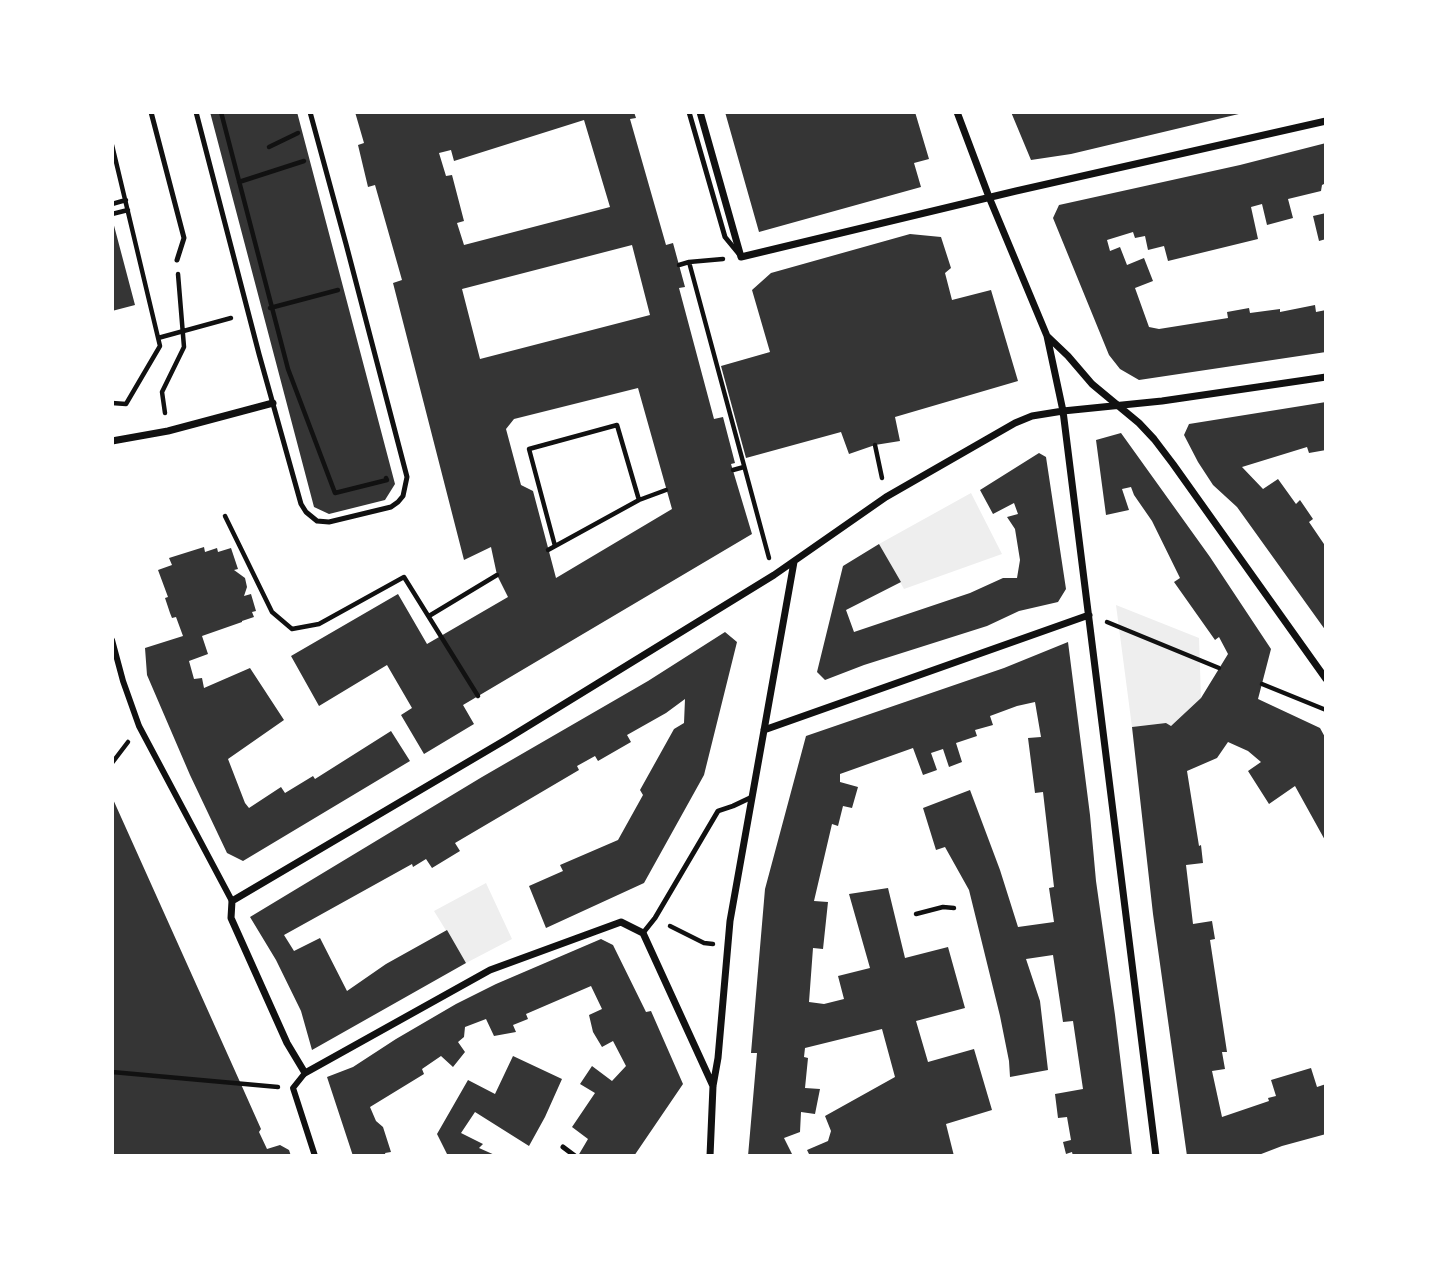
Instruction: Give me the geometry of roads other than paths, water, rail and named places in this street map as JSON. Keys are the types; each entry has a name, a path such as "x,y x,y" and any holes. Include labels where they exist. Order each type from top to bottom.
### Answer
{"street":[{"path":"700,112 741,257 989,197 1326,121"},
{"path":"957,112 1047,336 1063,411 1156,1156"},
{"path":"1047,336 1092,384 1139,423 1173,464 1326,680"},
{"path":"232,901 507,738 774,575 886,497 1015,423 1032,416 1063,411 1162,401 1326,377"},
{"path":"112,441 168,431 273,403"},
{"path":"710,1156 713,1086 718,1058 727,947 740,858 794,562"},
{"path":"764,730 1089,615"},
{"path":"112,640 139,726 232,901 231,918 287,1043 305,1073"},
{"path":"315,1156 293,1088 305,1073 490,970 621,922 643,933 713,1086"}],"lane":[{"path":"151,112 184,238 177,260"},
{"path":"196,112 301,504 317,522 330,522 391,507 403,496 407,477 310,112"},
{"path":"689,112 724,237 741,257"},
{"path":"643,933 655,918 718,811 752,797"},
{"path":"563,1147 575,1156"}]}
